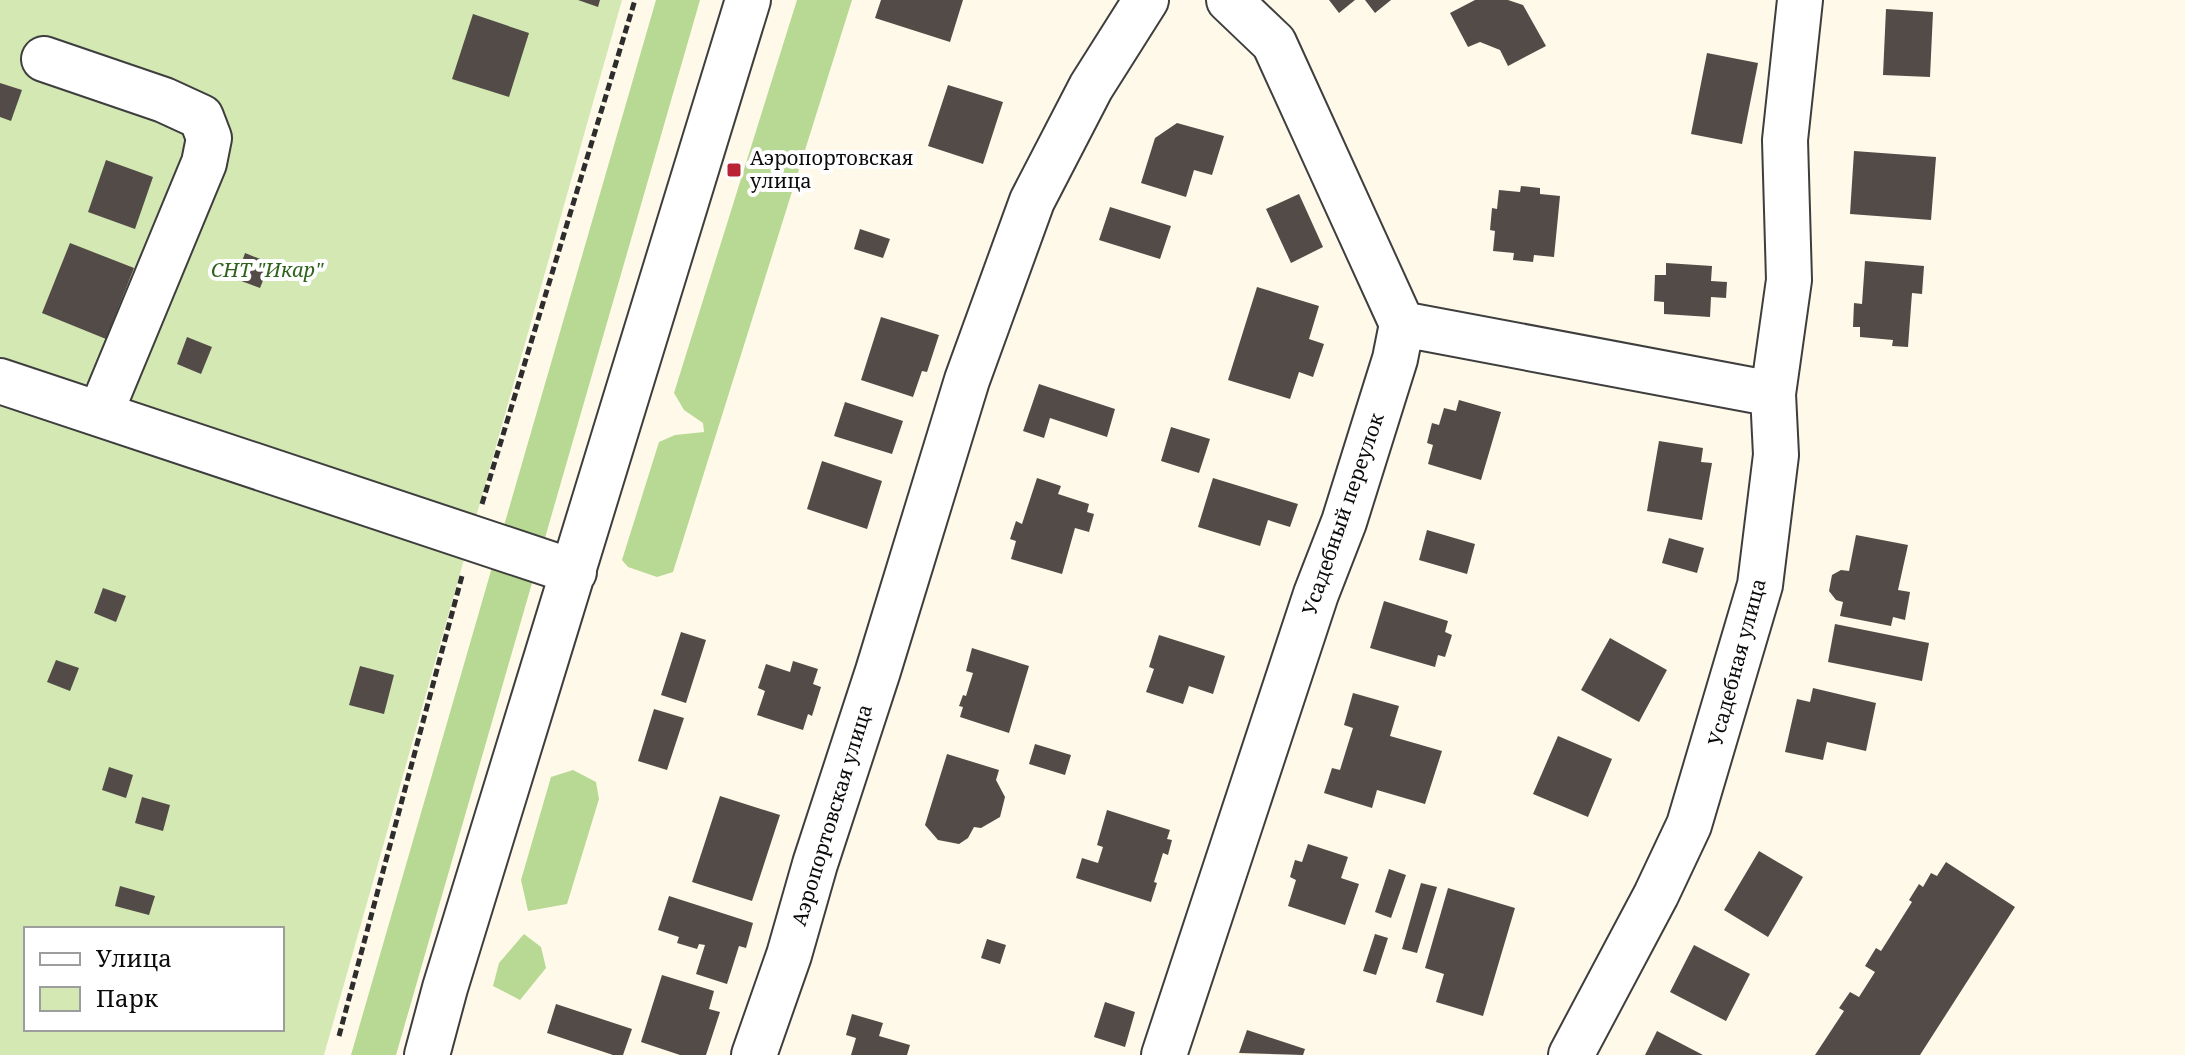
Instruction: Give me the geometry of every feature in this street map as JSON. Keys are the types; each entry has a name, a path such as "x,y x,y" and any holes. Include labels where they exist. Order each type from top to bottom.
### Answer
{"street":[{"path":"427,1055 624,398 748,0"},
{"name":"Аэропортовская улица","path":"754,1055 789,955 967,380 1032,201 1091,87 1146,0"},
{"path":"1229,0 1274,43 1402,324 1773,394"},
{"name":"Усадебная улица","path":"1571,1055 1656,895 1689,825 1760,585 1776,455 1773,394 1789,280 1785,140 1800,0"},
{"path":"44,59 164,100 201,117 209,138 204,163 100,414"},
{"name":"Усадебный переулок","path":"1164,1055 1316,594 1344,522 1395,359 1402,324"},
{"path":"0,381 574,572"}],"green space":[{"name":"СНТ \"Икар\"","path":"0,0 622,0 324,1055 0,1055"},
{"path":"656,0 700,0 396,1055 351,1055"},
{"path":"797,0 852,0 673,572 657,577 628,567 622,560 659,442 675,435 704,432 703,423 684,410 674,393"},
{"path":"573,770 596,782 599,799 567,904 528,911 521,880 551,777"},
{"path":"524,934 541,947 546,968 520,1000 493,986 499,963"}],"building":[{"path":"578,0 600,0 598,7"},
{"path":"881,0 963,0 950,42 875,18"},
{"path":"1329,0 1355,0 1339,13"},
{"path":"1365,0 1391,0 1375,13"},
{"path":"1475,0 1508,0 1523,5 1546,46 1508,66 1500,50 1480,42 1468,47 1450,13"},
{"path":"1886,9 1933,12 1930,77 1883,75"},
{"path":"473,14 529,33 509,97 452,79"},
{"path":"1707,53 1758,63 1742,144 1691,134"},
{"path":"0,83 22,90 11,121 0,117"},
{"path":"948,85 1003,102 983,164 928,146"},
{"path":"1177,123 1224,136 1212,175 1194,170 1186,197 1141,183 1155,138"},
{"path":"1854,151 1936,157 1931,220 1850,214"},
{"path":"106,160 153,177 135,229 88,212"},
{"path":"1521,186 1540,188 1540,194 1560,196 1554,257 1534,255 1533,262 1513,260 1514,253 1493,251 1495,231 1490,230 1492,208 1497,209 1499,190 1520,192"},
{"path":"1299,194 1323,247 1291,263 1266,209"},
{"path":"1110,207 1171,226 1160,259 1099,240"},
{"path":"860,229 890,239 883,258 854,249"},
{"path":"70,243 134,268 106,339 42,313"},
{"path":"245,253 270,263 260,288 236,279"},
{"path":"1865,261 1924,266 1922,294 1912,293 1908,347 1892,346 1893,340 1860,337 1860,327 1853,327 1854,303 1862,304"},
{"path":"1666,263 1712,266 1711,281 1727,282 1726,298 1711,297 1710,317 1664,314 1664,302 1654,301 1655,275 1666,275"},
{"path":"1257,287 1319,306 1309,339 1324,344 1313,377 1299,372 1290,399 1228,380"},
{"path":"881,317 939,335 927,372 922,371 913,397 861,380"},
{"path":"187,337 212,347 201,374 177,364"},
{"path":"1039,384 1115,409 1107,437 1050,418 1044,438 1023,431"},
{"path":"1459,400 1501,412 1481,480 1428,464 1433,445 1427,443 1432,423 1439,425 1444,408 1456,411"},
{"path":"845,402 903,421 892,454 834,436"},
{"path":"1171,427 1210,439 1199,473 1161,461"},
{"path":"1659,441 1703,448 1701,462 1712,463 1702,520 1647,511"},
{"path":"822,461 882,481 867,529 807,509"},
{"path":"1037,478 1061,486 1058,494 1089,504 1087,512 1094,514 1089,532 1075,528 1062,574 1011,559 1016,541 1010,539 1016,521 1022,524"},
{"path":"1213,478 1298,504 1290,527 1268,520 1260,546 1198,527"},
{"path":"1427,530 1475,544 1467,574 1419,560"},
{"path":"1856,535 1908,545 1898,590 1910,592 1905,620 1893,617 1891,626 1840,616 1843,602 1836,600 1829,591 1832,575 1841,570 1849,571"},
{"path":"1669,538 1704,548 1697,573 1662,563"},
{"path":"103,588 126,596 116,622 94,613"},
{"path":"1384,601 1448,621 1445,632 1452,635 1445,657 1438,655 1435,667 1370,648"},
{"path":"1835,624 1929,643 1922,681 1828,662"},
{"path":"681,632 706,640 686,703 661,695"},
{"path":"1159,635 1225,656 1213,694 1189,686 1183,704 1146,692 1154,669 1149,667"},
{"path":"1610,638 1667,670 1639,722 1581,690"},
{"path":"972,648 1029,666 1009,733 960,717 963,707 959,706 963,695 966,696 973,673 966,671"},
{"path":"56,660 79,668 70,691 47,682"},
{"path":"793,661 818,669 813,684 821,687 812,716 808,714 803,730 757,715 765,691 758,688 766,664 790,672"},
{"path":"360,666 394,675 384,714 349,705"},
{"path":"1813,688 1876,703 1866,751 1827,742 1823,760 1785,752 1797,699 1810,702"},
{"path":"1353,693 1399,706 1390,736 1442,751 1425,804 1377,790 1372,808 1324,793 1332,768 1340,770 1353,728 1344,725"},
{"path":"654,709 684,718 667,770 638,761"},
{"path":"1558,736 1612,759 1588,817 1533,794"},
{"path":"1035,744 1071,755 1065,775 1029,764"},
{"path":"947,754 999,770 996,780 1005,797 1000,817 981,828 974,827 968,838 959,844 938,840 925,825"},
{"path":"109,767 133,775 126,798 102,790"},
{"path":"720,796 780,815 752,901 692,882"},
{"path":"142,797 170,805 163,831 135,823"},
{"path":"1107,810 1170,830 1167,839 1172,840 1168,855 1163,853 1151,902 1076,878 1082,858 1098,863 1103,847 1097,845"},
{"path":"1308,844 1348,857 1341,878 1359,884 1345,925 1288,906 1296,880 1290,877 1295,860 1302,862"},
{"path":"1759,851 1803,877 1768,937 1724,910"},
{"path":"1946,862 2015,907 1920,1055 1815,1055 1844,1011 1839,1008 1850,992 1859,997 1875,972 1865,966 1876,948 1881,951 1912,902 1909,900 1919,884 1923,887 1931,873 1937,876"},
{"path":"1389,869 1406,875 1391,918 1375,912"},
{"path":"1421,883 1437,887 1417,953 1402,949"},
{"path":"120,886 155,896 149,915 115,906"},
{"path":"1448,888 1515,908 1483,1016 1436,1002 1444,974 1425,968"},
{"path":"669,896 753,923 746,948 739,946 727,984 696,974 705,945 699,944 697,949 677,943 679,937 658,930"},
{"path":"1375,934 1388,938 1376,975 1363,971"},
{"path":"987,939 1006,945 1000,964 981,958"},
{"path":"1694,945 1750,974 1726,1021 1670,992"},
{"path":"662,975 714,991 709,1009 720,1012 706,1055 680,1055 641,1042"},
{"path":"1105,1002 1135,1012 1125,1047 1094,1037"},
{"path":"556,1004 632,1029 623,1055 613,1055 547,1033"},
{"path":"852,1014 883,1023 879,1036 910,1045 907,1055 851,1055 856,1038 846,1035"},
{"path":"1247,1030 1305,1049 1303,1055 1239,1053"},
{"path":"1657,1031 1703,1055 1645,1055"}],"place":[{"name":"Аэропортовская улица","path":"734,170"}]}
